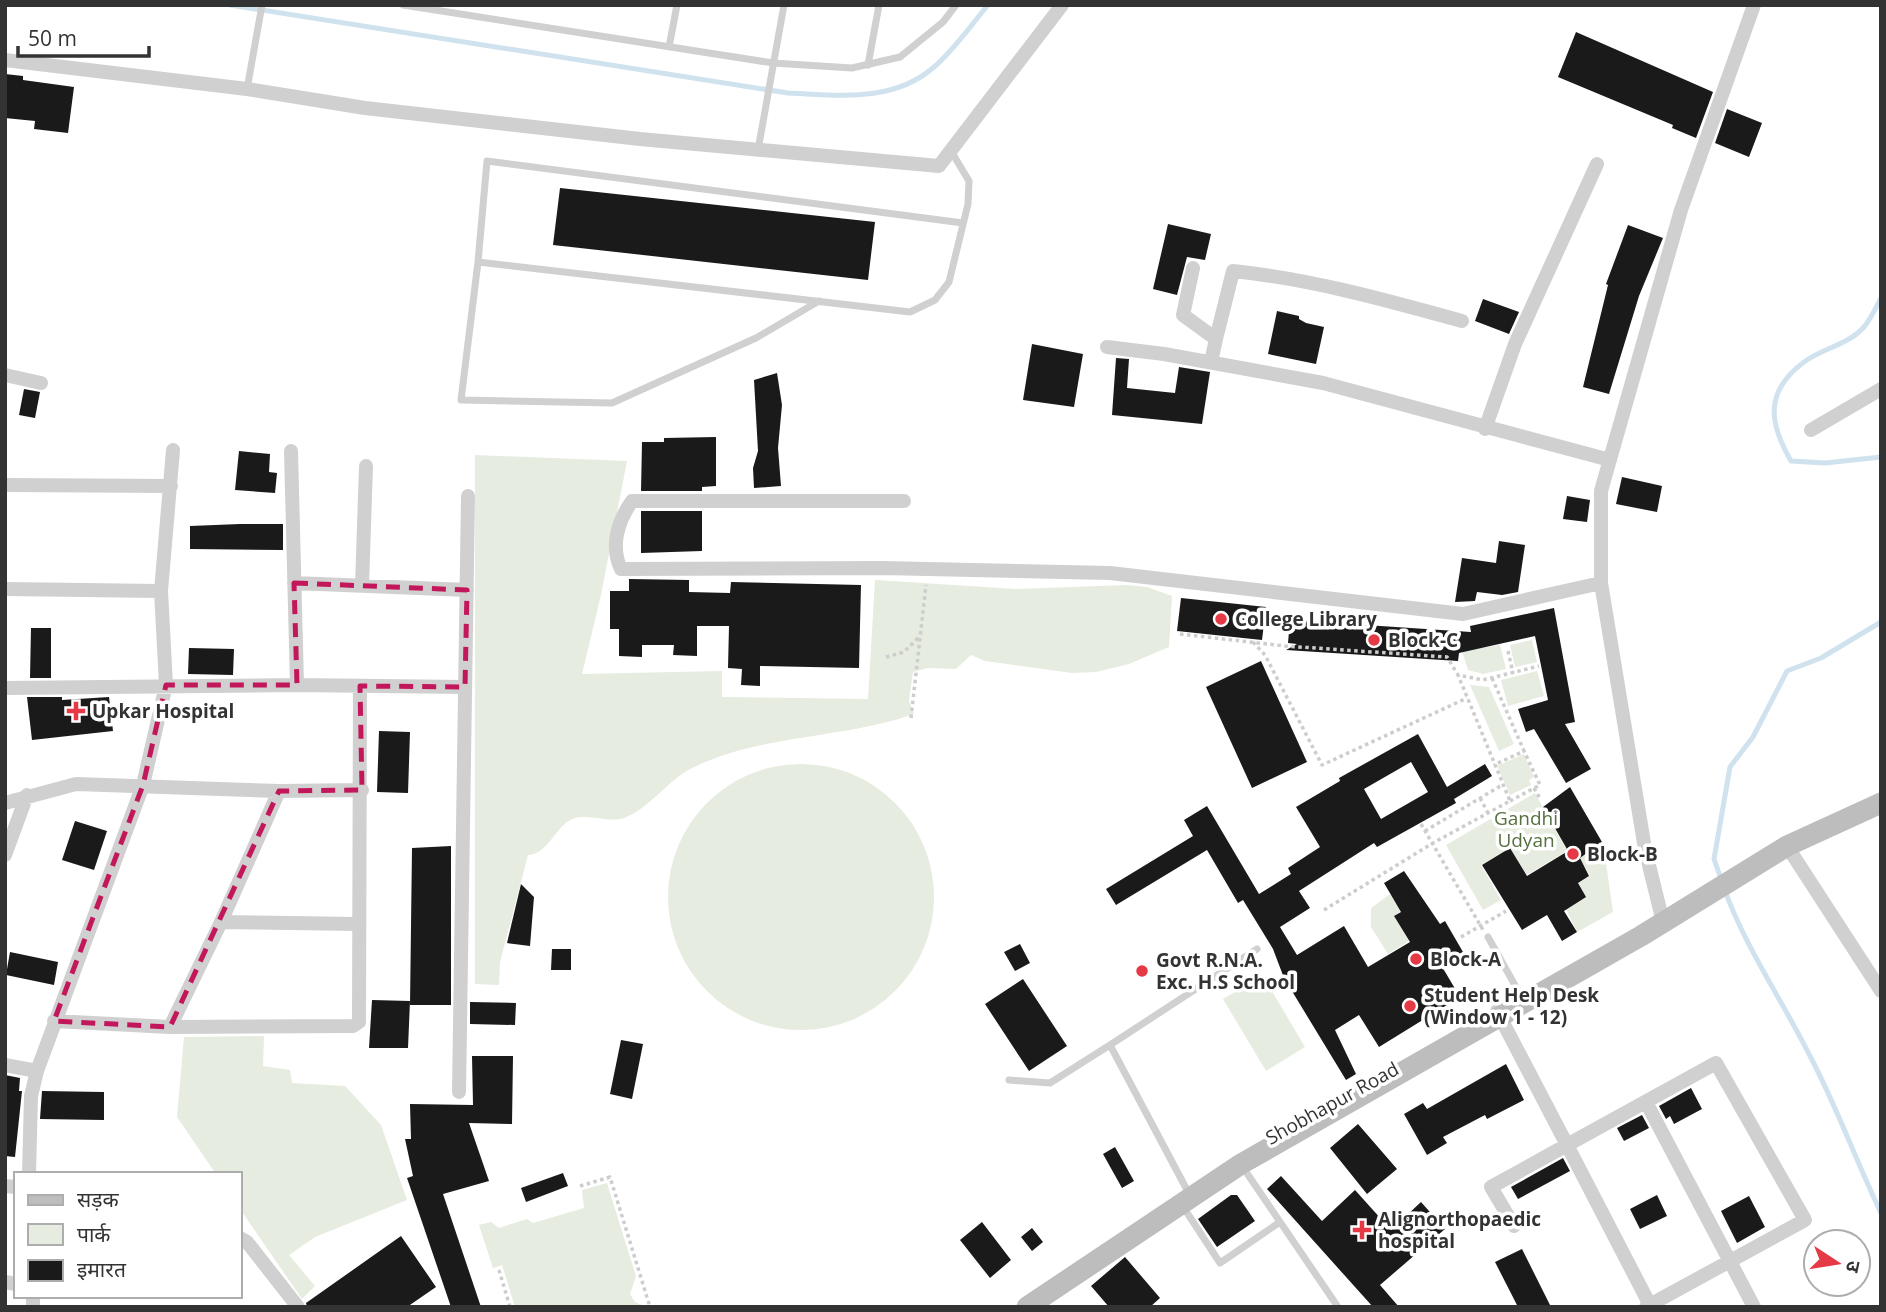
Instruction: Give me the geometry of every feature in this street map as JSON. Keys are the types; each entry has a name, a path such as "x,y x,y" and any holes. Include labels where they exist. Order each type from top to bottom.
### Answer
{"main road":[{"name":"Shobhapur Road","path":"1014,1307 1239,1160 1663,922 1787,846 1881,803"},
{"name":"Shobhapur Road","path":"1499,1014 1521,996 1638,930 1663,922"},
{"name":"Shobhapur Road","path":"1027,1307 1184,1197"}],"street":[{"path":"5,60 247,89 365,108 758,150 939,166 1062,5"},
{"path":"1663,922 1645,849 1601,583 1601,491 1681,210 1754,5"},
{"path":"1485,429 1515,344 1597,164"},
{"path":"1192,268 1183,315 1216,339"},
{"path":"1211,362 1233,271 1282,276 1348,290 1462,321"},
{"path":"1107,347 1211,362 1323,383 1485,429 1610,460"},
{"path":"5,375 41,383"},
{"path":"1811,430 1881,389"},
{"path":"29,1172 32,1096 37,1071 143,785 166,685 161,590 173,450"},
{"path":"292,451 297,685"},
{"path":"362,586 366,466"},
{"path":"5,485 172,486"},
{"path":"459,1093 468,496"},
{"path":"904,501 632,501 620,519 616,557 621,569 928,569 1110,573 1463,614 1601,583"},
{"path":"294,583 467,590"},
{"path":"5,589 161,590"},
{"path":"5,688 166,685 465,687"},
{"path":"54,1021 170,1027 356,1024 361,1012 358,924 362,790 360,686"},
{"path":"5,803 76,784 279,791 362,790"},
{"path":"170,1027 221,922 279,791"},
{"path":"5,855 27,795"},
{"path":"1787,846 1881,991"},
{"path":"221,922 358,924"},
{"path":"1499,1014 1567,1145 1649,1306 1805,1220 1716,1063 1646,1102 1567,1145 1491,1187 1514,1226"},
{"path":"5,1065 37,1071"},
{"path":"1646,1102 1754,1307"},
{"path":"242,1239 298,1307"}],"lane":[{"path":"247,89 262,5"},
{"path":"402,5 773,63 852,68 900,57 943,22 956,5"},
{"path":"469,16 471,5"},
{"path":"669,47 677,5"},
{"path":"758,150 784,5"},
{"path":"868,65 879,5"},
{"path":"478,262 909,312 935,300 949,282 963,223 969,181 951,151"},
{"path":"819,301 756,338 612,403 461,400 487,161 963,223"},
{"path":"1488,937 1521,996"},
{"path":"1009,1080 1050,1083 1257,949"},
{"path":"1110,1045 1220,1264 1280,1222"},
{"path":"1239,1160 1338,1307"}],"path":[{"path":"911,718 928,569"},
{"path":"1180,634 1447,657 1458,675 1510,801"},
{"path":"886,657 904,652 921,635"},
{"path":"1253,642 1265,655 1322,765 1467,698"},
{"path":"1508,651 1513,673"},
{"path":"1458,675 1483,680 1539,666"},
{"path":"1324,910 1433,843 1540,785 1492,678"},
{"path":"1493,765 1524,751"},
{"path":"1425,831 1503,785"},
{"path":"1534,788 1541,800"},
{"path":"1480,798 1488,813"},
{"path":"1421,824 1488,937"},
{"path":"1461,937 1506,911"},
{"path":"580,1186 610,1177 650,1307"},
{"path":"499,1270 510,1307"}],"highlighted area":[{"path":"294,583 467,590 465,687 360,686 362,790 279,791 170,1027 54,1021 143,785 166,685 297,685"}],"green space":[{"path":"475,455 627,461 601,595 582,674 722,671 722,697 868,699 875,580 1016,589 1127,585 1147,587 1172,596 1169,647 1129,664 1096,672 1072,673 985,661 971,655 956,669 928,668 913,672 909,701 914,714 719,757 683,773 642,808 624,818 573,819 562,826 539,851 528,855 500,962 499,985 475,984"},
{"path":"1532,640 1537,662 1515,667 1510,645"},
{"path":"1500,645 1506,669 1483,674 1468,670 1462,651"},
{"path":"1537,671 1544,696 1508,706 1501,680"},
{"path":"1470,685 1489,687 1514,744 1499,751"},
{"path":"1524,754 1534,777 1529,780 1531,785 1510,795 1497,766"},
{"path":"788,764 814,764 840,769 864,779 886,794 904,812 919,834 929,858 934,897 929,936 919,960 904,982 886,1000 864,1015 840,1025 814,1030 788,1030 762,1025 738,1015 716,1000 698,982 683,960 673,936 668,910 668,884 673,858 683,834 698,812 716,794 738,779 762,769"},
{"name":"Gandhi Udyan","path":"1535,793 1567,851 1527,875 1510,848 1481,865 1501,900 1483,910 1446,845"},
{"path":"1603,842 1613,912 1577,932 1559,895 1590,876 1580,858"},
{"path":"1390,894 1401,911 1394,916 1409,941 1388,954 1371,927 1371,908"},
{"path":"1263,976 1305,1047 1266,1071 1223,999"},
{"path":"264,1036 263,1066 290,1070 292,1083 345,1086 381,1125 407,1200 315,1237 289,1255 315,1286 302,1299 242,1212 242,1172 215,1172 177,1117 184,1037"},
{"path":"607,1183 636,1276 630,1294 635,1302 646,1307 515,1307 502,1265 493,1268 479,1225 491,1222 499,1228 527,1219 533,1223 584,1208 582,1190"}],"building":[{"path":"1576,32 1713,92 1696,138 1672,128 1673,125 1558,77"},
{"path":"5,74 23,76 23,80 74,87 68,133 34,129 35,121 5,118"},
{"path":"1727,109 1762,123 1749,157 1715,143"},
{"path":"560,188 875,222 868,280 553,245"},
{"path":"1168,224 1211,234 1205,260 1187,257 1177,295 1153,289"},
{"path":"1628,225 1663,238 1639,296 1609,394 1583,387 1608,285 1606,284"},
{"path":"1483,299 1519,312 1509,334 1475,321"},
{"path":"1277,311 1299,316 1299,319 1306,323 1324,327 1316,364 1268,354"},
{"path":"1032,344 1083,354 1074,407 1023,400"},
{"path":"1116,358 1129,359 1127,388 1175,393 1179,367 1210,372 1202,424 1112,415"},
{"path":"777,373 782,405 778,448 781,486 754,488 753,468 758,451 754,380"},
{"path":"24,389 40,392 35,418 19,415"},
{"path":"716,437 716,486 702,487 702,491 641,491 642,442 664,442 664,438"},
{"path":"239,451 270,454 269,472 277,473 275,493 235,490"},
{"path":"1622,477 1662,486 1657,512 1616,504"},
{"path":"1567,496 1590,500 1587,522 1563,519"},
{"path":"641,511 702,511 702,551 641,553"},
{"path":"283,524 283,550 190,549 190,526"},
{"path":"1499,541 1525,545 1518,592 1502,595 1477,592 1475,601 1455,602 1462,558 1496,563"},
{"path":"629,579 689,580 689,592 730,593 731,582 861,585 859,668 760,666 760,686 741,685 742,669 728,668 729,626 697,626 697,656 673,655 674,645 642,645 642,657 619,656 619,629 610,629 610,591 629,591"},
{"name":"College Library","path":"1181,598 1266,607 1262,640 1177,631"},
{"path":"1554,608 1575,722 1565,724 1591,769 1566,783 1534,729 1526,732 1518,709 1548,700 1535,636 1459,653 1458,661 1286,650 1297,644 1288,643 1290,620 1471,632 1470,626"},
{"path":"31,628 51,628 51,678 30,678"},
{"path":"189,648 234,649 233,675 188,674"},
{"path":"1261,661 1307,762 1252,788 1206,687"},
{"path":"27,697 62,697 62,700 109,697 113,731 32,740"},
{"path":"379,731 410,732 408,793 377,792"},
{"path":"1418,734 1447,787 1485,764 1492,776 1454,799 1456,803 1377,847 1374,843 1299,891 1310,908 1280,927 1297,955 1344,926 1368,967 1410,942 1394,916 1401,912 1384,883 1404,871 1440,924 1445,921 1463,952 1441,965 1460,997 1379,1047 1359,1015 1335,1030 1356,1074 1346,1080 1284,978 1273,949 1243,900 1238,903 1207,850 1116,905 1106,889 1193,836 1184,820 1207,806 1259,894 1291,874 1288,868 1320,847 1296,807 1340,781 1339,778","holes":["1411,762 1428,792 1381,819 1364,789"]},
{"name":"Block-B","path":"1570,787 1602,842 1580,858 1589,876 1578,883 1586,897 1564,911 1577,932 1562,941 1547,915 1522,930 1482,865 1510,848 1527,876 1568,851 1543,807"},
{"path":"75,821 107,831 94,870 62,860"},
{"path":"451,846 451,1005 410,1005 412,848"},
{"path":"521,884 534,897 530,946 507,943"},
{"path":"1020,944 1030,963 1015,971 1004,952"},
{"path":"552,949 571,949 571,970 551,970"},
{"path":"10,952 58,962 54,985 6,975"},
{"path":"1023,979 1067,1046 1029,1071 985,1004"},
{"path":"372,1000 410,1001 408,1048 369,1048"},
{"path":"470,1002 516,1003 515,1025 470,1024"},
{"path":"621,1040 643,1044 632,1099 610,1094"},
{"path":"472,1056 513,1056 512,1124 469,1123 489,1181 443,1194 481,1307 451,1307 407,1178 413,1176 405,1139 411,1139 410,1104 473,1105"},
{"path":"1506,1064 1524,1100 1487,1119 1485,1115 1443,1137 1447,1143 1427,1155 1404,1114 1423,1103 1427,1109"},
{"path":"5,1075 20,1078 19,1091 22,1091 15,1157 5,1156"},
{"path":"1691,1088 1702,1109 1674,1124 1670,1116 1666,1119 1659,1106"},
{"path":"42,1091 104,1092 104,1120 40,1119"},
{"path":"1642,1115 1649,1128 1624,1141 1617,1128"},
{"path":"1358,1124 1397,1169 1367,1194 1330,1148"},
{"path":"1115,1147 1134,1181 1122,1188 1103,1154"},
{"path":"1563,1158 1570,1171 1518,1199 1511,1187"},
{"path":"563,1173 568,1186 526,1202 521,1188"},
{"path":"1281,1176 1322,1221 1355,1190 1391,1230 1421,1202 1445,1229 1380,1285 1399,1307 1373,1307 1267,1189"},
{"path":"1231,1195 1237,1195 1255,1221 1217,1247 1198,1219"},
{"path":"1657,1195 1667,1216 1640,1229 1630,1209"},
{"path":"1749,1196 1765,1227 1737,1243 1721,1211"},
{"path":"982,1222 1011,1260 990,1278 960,1240"},
{"path":"1032,1228 1043,1242 1032,1251 1021,1237"},
{"path":"401,1236 436,1287 407,1307 307,1307 306,1303"},
{"path":"1522,1249 1551,1307 1518,1307 1495,1262"},
{"path":"1125,1257 1160,1298 1150,1307 1109,1307 1091,1286"}],"waterway":[{"path":"230,5 788,93 846,95 883,92 918,79 948,53 988,5"},
{"path":"1881,298 1858,333 1811,357 1791,373 1782,385 1774,408 1778,434 1791,461 1825,463 1881,457"},
{"path":"1721,879 1714,859 1730,767 1753,737 1787,671 1821,658 1881,622"},
{"path":"1724,888 1753,952 1820,1075 1881,1213"}],"place":[{"name":"College Library","path":"1221,619"},
{"name":"Block-C","path":"1374,640"},
{"name":"Upkar Hospital","path":"76,711"},
{"name":"Block-B","path":"1573,854"},
{"name":"Block-A","path":"1416,959"},
{"name":"Govt R.N.A. Exc. H.S School","path":"1142,971"},
{"name":"Student Help Desk (Window 1 - 12)","path":"1410,1006"},
{"name":"Alignorthopaedic hospital","path":"1362,1230"}]}
